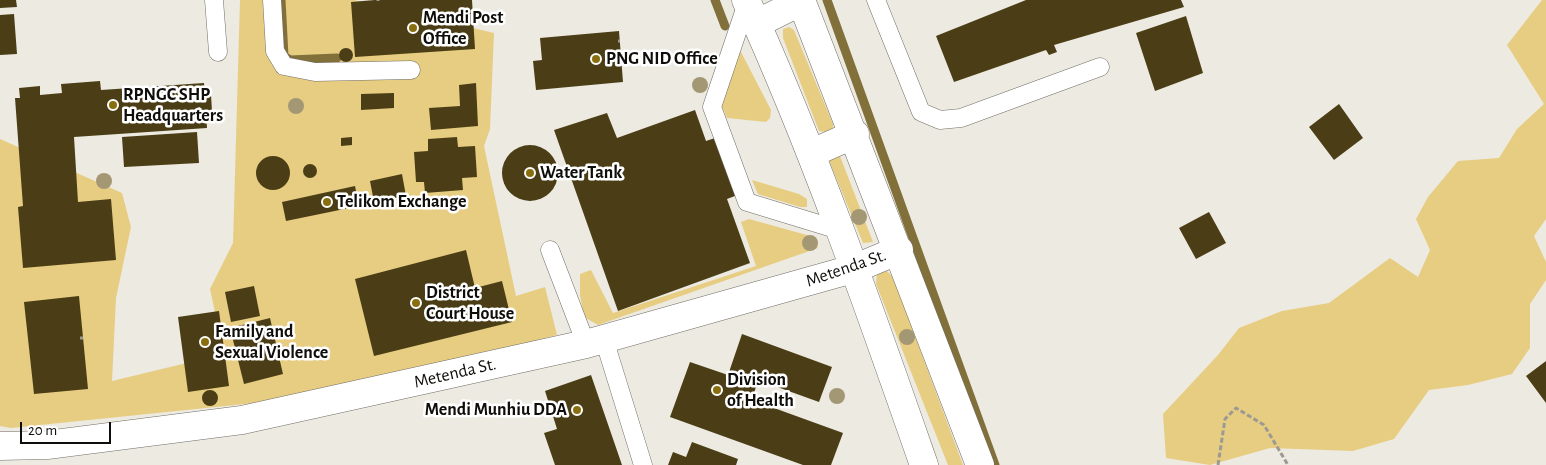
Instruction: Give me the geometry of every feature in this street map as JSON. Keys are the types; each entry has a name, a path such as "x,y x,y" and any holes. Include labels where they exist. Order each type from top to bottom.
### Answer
{"street":[{"path":"924,465 842,231 812,153 750,9 802,1 855,134 980,465"},
{"path":"812,153 855,134"},
{"name":"Metenda St.","path":"0,446 47,445 242,420 595,341 856,268 899,250"}],"lane":[{"path":"214,0 218,52"},
{"path":"272,0 276,51 284,66 316,72 411,70"},
{"path":"876,0 920,112 940,120 960,118 1100,67"},
{"path":"750,9 712,107 747,202 842,231"},
{"path":"550,250 595,341 643,465"}],"path":[{"path":"1218,465 1225,419 1236,408 1264,425 1288,465"}],"shaded area":[{"path":"240,0 354,0 494,33 490,129 484,146 516,296 545,287 557,335 323,396 11,428 0,426 0,139 122,193 131,227 116,298 112,381 224,354 210,289 233,243"},
{"path":"1542,0 1546,0 1546,219 1534,236 1546,262 1546,280 1530,304 1530,348 1512,374 1468,385 1429,390 1394,439 1353,451 1270,448 1210,465 1166,458 1163,414 1218,355 1239,328 1282,311 1329,303 1390,258 1418,277 1430,250 1416,219 1428,197 1458,161 1499,158 1517,129 1544,104 1507,45"},
{"path":"789,27 794,30 833,124 833,130 819,131 783,38 783,29"},
{"path":"737,52 741,52 771,110 770,118 766,122 727,118 720,102"},
{"path":"835,153 840,156 873,242 863,243 830,163 830,155"},
{"path":"752,180 799,194 807,199 807,207 800,207 758,194"},
{"path":"749,219 814,237 818,248 598,325 584,317 580,295 580,274 591,270 613,313 756,266 741,222"},
{"path":"887,271 893,277 963,465 948,465 876,284 877,273"}],"building":[{"path":"0,0 16,0 17,7 0,8"},
{"name":"Mendi Post Office","path":"375,0 472,0 475,49 355,57 351,2"},
{"path":"1026,0 1181,0 1184,7 1054,45 1057,52 1049,55 1046,50 954,82 936,36"},
{"path":"14,14 17,54 0,55 0,15"},
{"path":"1186,16 1203,73 1155,91 1136,33"},
{"path":"619,31 623,82 536,90 533,61 542,60 540,38"},
{"path":"343,48 349,48 353,55 349,62 343,62 339,58 339,52"},
{"path":"100,81 101,90 204,83 205,96 211,95 212,111 206,112 207,128 74,137 78,202 111,199 116,260 23,268 18,207 23,206 15,98 20,98 19,88 40,86 40,95 62,93 61,84"},
{"path":"476,83 478,126 431,130 429,108 460,106 459,85"},
{"path":"394,93 394,108 361,110 361,94"},
{"path":"1339,104 1363,138 1334,160 1309,127"},
{"path":"695,110 706,141 727,134 748,191 727,199 750,263 618,311 554,130 607,113 617,138"},
{"path":"197,132 199,163 124,167 122,137"},
{"path":"352,137 352,145 341,146 341,138"},
{"path":"457,137 458,147 475,146 477,177 462,178 463,190 425,193 424,182 416,182 414,152 428,151 428,139"},
{"name":"Water Tank","path":"525,145 535,145 550,153 556,162 558,173 556,184 550,193 535,201 525,201 514,196 507,189 502,178 502,168 507,157 514,150"},
{"path":"273,156 285,161 290,173 285,185 273,190 261,185 256,173 261,161"},
{"path":"310,164 315,166 317,171 315,176 310,178 305,176 303,171 305,166"},
{"path":"402,174 406,196 374,202 370,181"},
{"name":"Telikom Exchange","path":"355,186 359,206 286,221 282,202"},
{"path":"1209,212 1226,243 1196,259 1179,228"},
{"path":"466,250 475,288 502,281 512,322 374,356 355,279"},
{"path":"254,286 260,316 231,322 225,292"},
{"path":"79,296 88,389 34,394 24,302"},
{"path":"219,311 229,386 188,392 178,317"},
{"path":"270,318 283,374 244,384 230,328"},
{"name":"Division of Health","path":"742,334 832,367 819,402 758,380 752,400 843,433 831,465 803,465 670,417 690,362 728,375"},
{"path":"1546,361 1546,403 1526,376"},
{"name":"Mendi Munhiu DDA","path":"591,375 622,465 555,465 544,433 557,429 545,391"},
{"path":"210,390 218,398 210,406 202,398"},
{"path":"692,442 738,459 736,465 668,465 673,452 686,457"}],"waterway":[{"path":"281,0 284,56 290,60 337,58"},
{"path":"715,0 725,26"},
{"path":"827,0 995,465"}],"place":[{"name":"Mendi Post Office","path":"413,28"},
{"name":"PNG NID Office","path":"596,59"},
{"name":"RPNGC SHP Headquarters","path":"113,105"},
{"name":"Water Tank","path":"530,173"},
{"name":"Telikom Exchange","path":"327,202"},
{"name":"District Court House","path":"416,303"},
{"name":"Family and Sexual Violence","path":"205,342"},
{"name":"Division of Health","path":"717,390"},
{"name":"Mendi Munhiu DDA","path":"577,410"}]}
